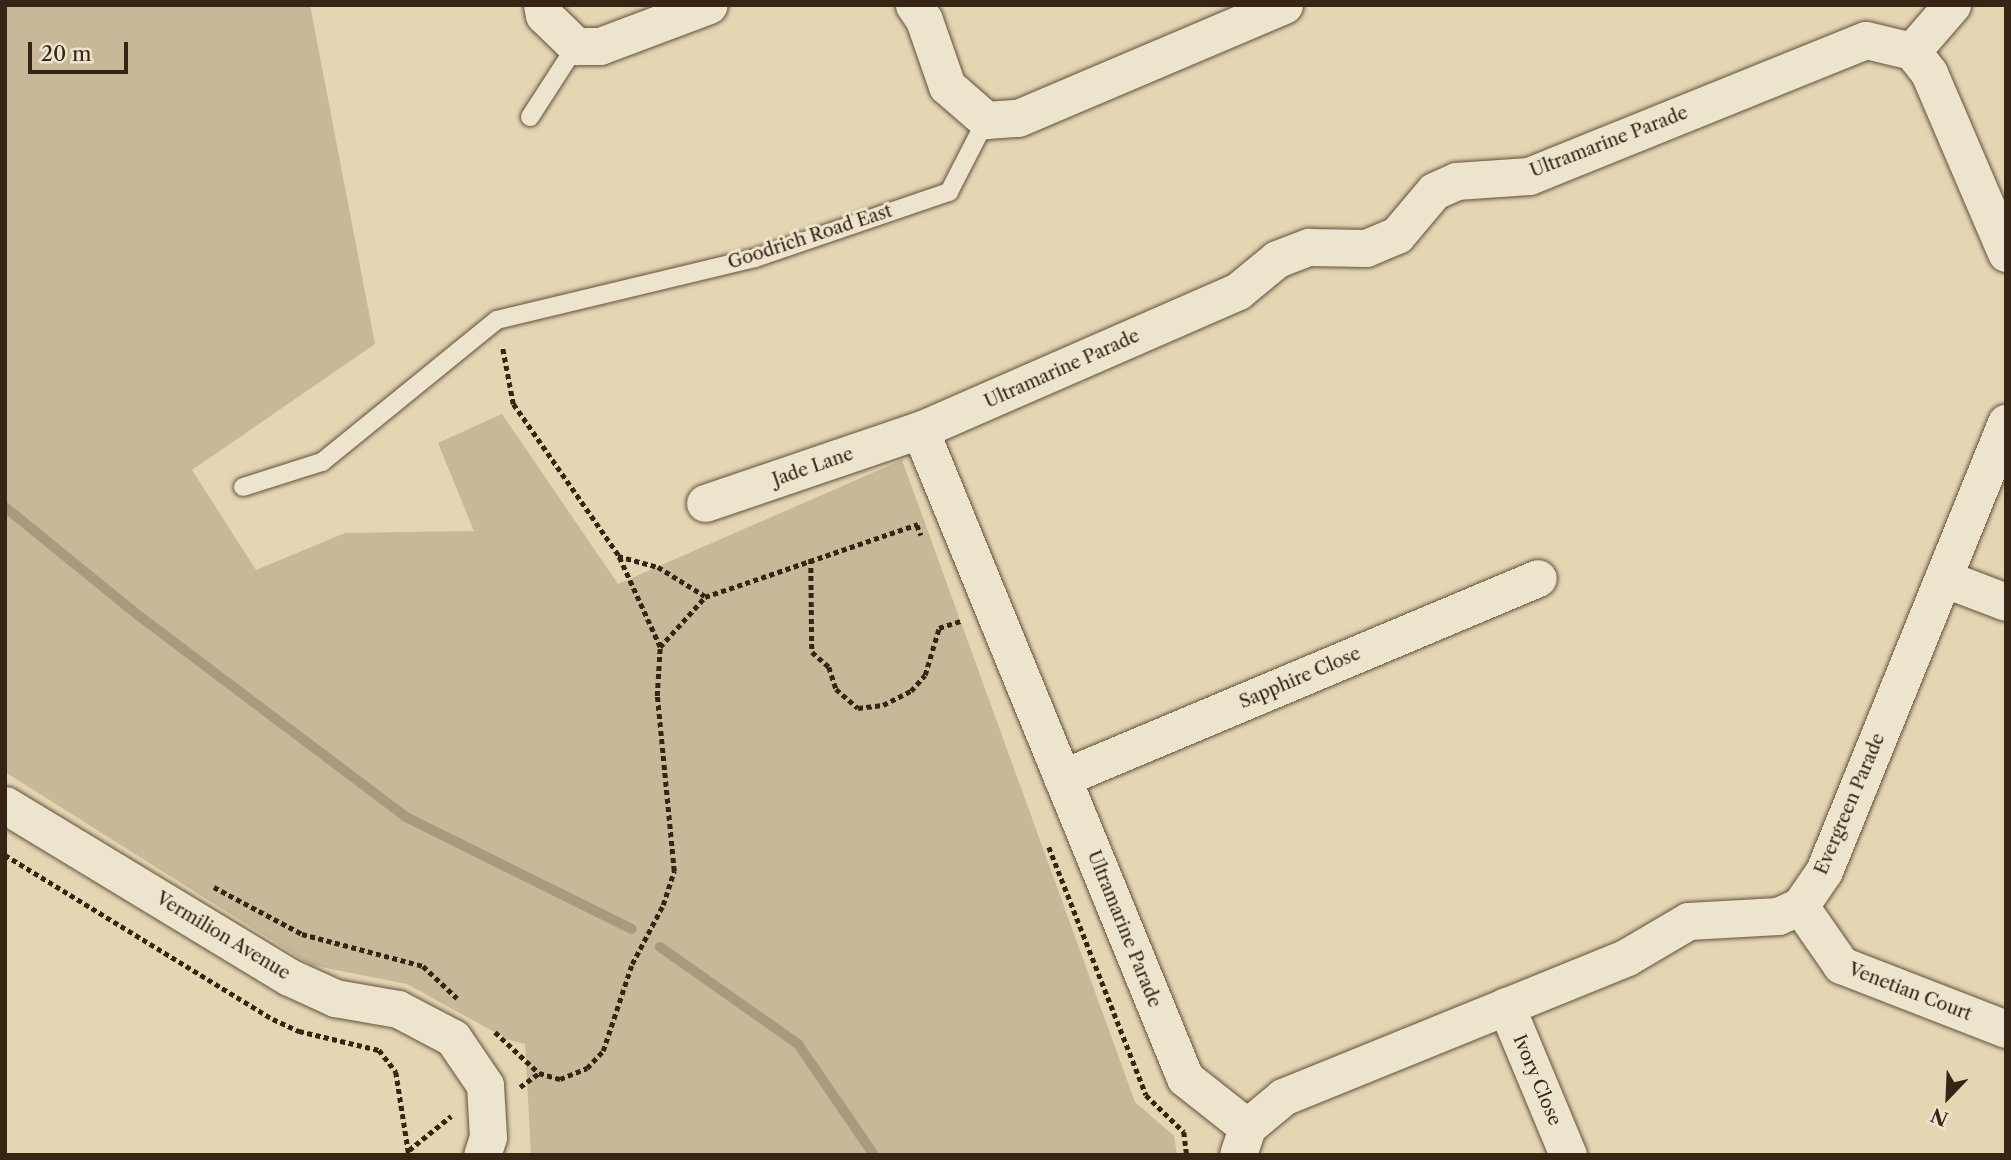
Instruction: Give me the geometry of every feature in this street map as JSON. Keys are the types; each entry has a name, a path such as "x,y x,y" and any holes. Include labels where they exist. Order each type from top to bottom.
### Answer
{"street":[{"path":"542,5 544,15 576,46 600,46 709,5"},
{"path":"914,5 924,20 947,86 986,120 1018,118 1284,5"},
{"path":"1952,5 1913,51 1929,73 2006,253"},
{"name":"Ultramarine Parade","path":"1242,1141 1185,1078 920,430 1238,290 1277,259 1309,247 1366,248 1397,235 1434,191 1456,181 1529,176 1866,40 1913,51"},
{"name":"Evergreen Parade","path":"1800,906 1824,871 2006,424"},
{"name":"Jade Lane","path":"705,503 920,430"},
{"name":"Sapphire Close","path":"1062,778 1538,578"},
{"path":"1943,578 2006,602"},
{"name":"Vermilion Avenue","path":"5,805 289,977 335,998 398,1009 453,1038 485,1085 488,1137 482,1155"},
{"path":"1242,1141 1283,1097 1627,957 1688,921 1778,916 1800,906"},
{"name":"Venetian Court","path":"1800,906 1841,965 2006,1029"},
{"name":"Ivory Close","path":"1506,1006 1568,1155"}],"lane":[{"path":"530,117 576,46"},
{"name":"Goodrich Road East","path":"243,487 322,463 498,320 755,258 949,192 986,120"}],"path":[{"path":"490,1028 539,1073 560,1079 575,1076 603,1051 632,964 663,905 674,871 657,696 660,647 618,555 513,404 498,320"},
{"path":"660,647 705,597 927,520"},
{"path":"618,555 659,567 705,597"},
{"path":"811,559 812,652 828,667 836,689 858,708 883,705 911,691 925,675 939,628 961,621"},
{"path":"5,855 273,1019 299,1031 379,1050 396,1072 409,1155"},
{"path":"207,883 302,933 422,966 461,1002"}],"shaded area":[{"path":"5,5 310,5 375,344 192,470 256,570 345,533 474,531 438,443 502,414 618,584 902,460 1135,1102 1174,1136 1177,1155 531,1155 525,1044 509,1040 407,984 311,965 5,772"}],"waterway":[{"path":"5,507 138,615 406,817 632,929"},
{"path":"660,947 798,1044 874,1155"}]}
